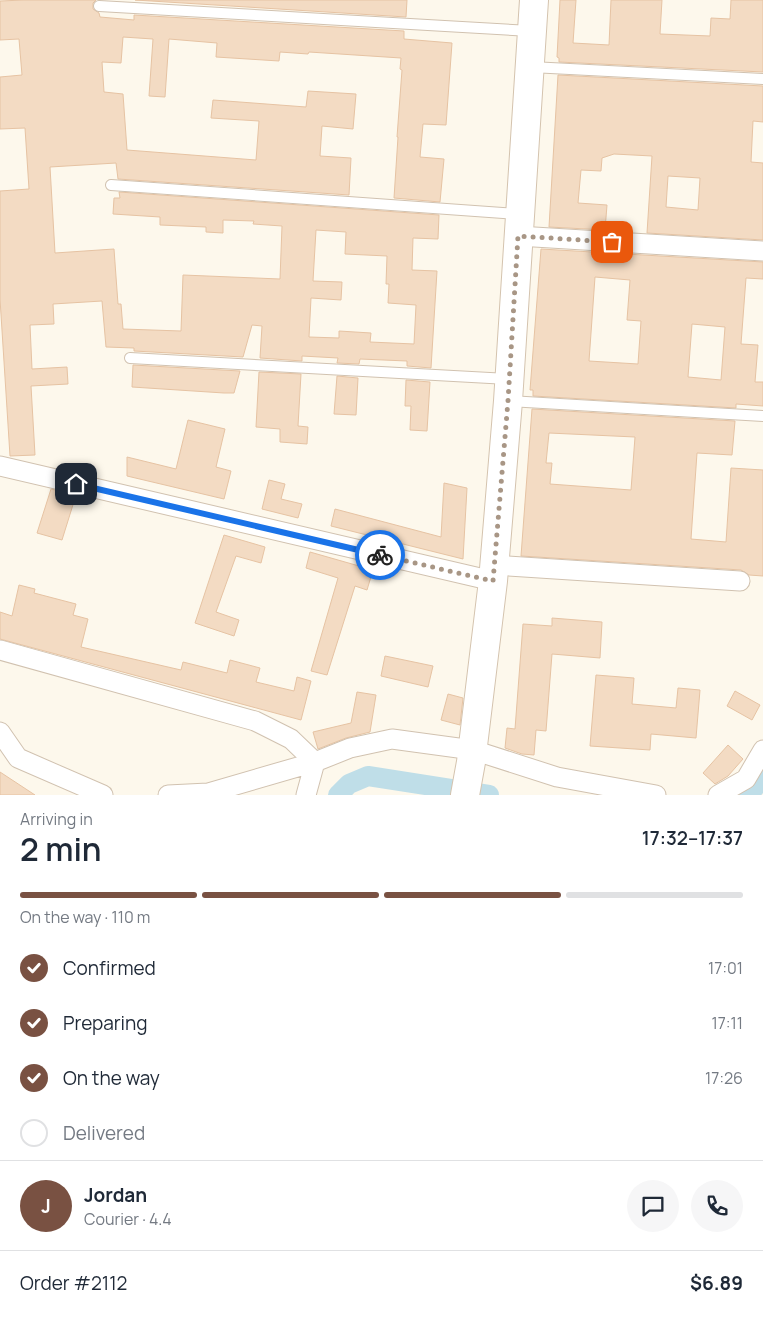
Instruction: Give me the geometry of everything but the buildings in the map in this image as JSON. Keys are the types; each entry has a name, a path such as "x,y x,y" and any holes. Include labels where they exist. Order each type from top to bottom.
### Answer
{"street":[{"path":"465,795 472,756 494,573 534,0"},
{"path":"519,225 763,250"},
{"path":"0,466 494,573 740,581"},
{"path":"0,650 255,721 291,739 315,762"},
{"path":"0,732 18,758 103,795"},
{"path":"168,795 208,793 315,762 350,748 392,739 557,777 656,795"},
{"path":"718,795 746,779 763,750"},
{"path":"306,795 315,762"}],"lane":[{"path":"100,6 532,31"},
{"path":"530,67 763,79"},
{"path":"111,185 519,225"},
{"path":"130,358 508,390 763,416"}],"waterway":[{"path":"338,795 349,784 368,776 489,795"},
{"path":"748,795 763,778"}],"way so far":[{"path":"380,555 493,581 508,401 518,236 612,242"}],"route":[{"path":"76,484 380,555"}]}
